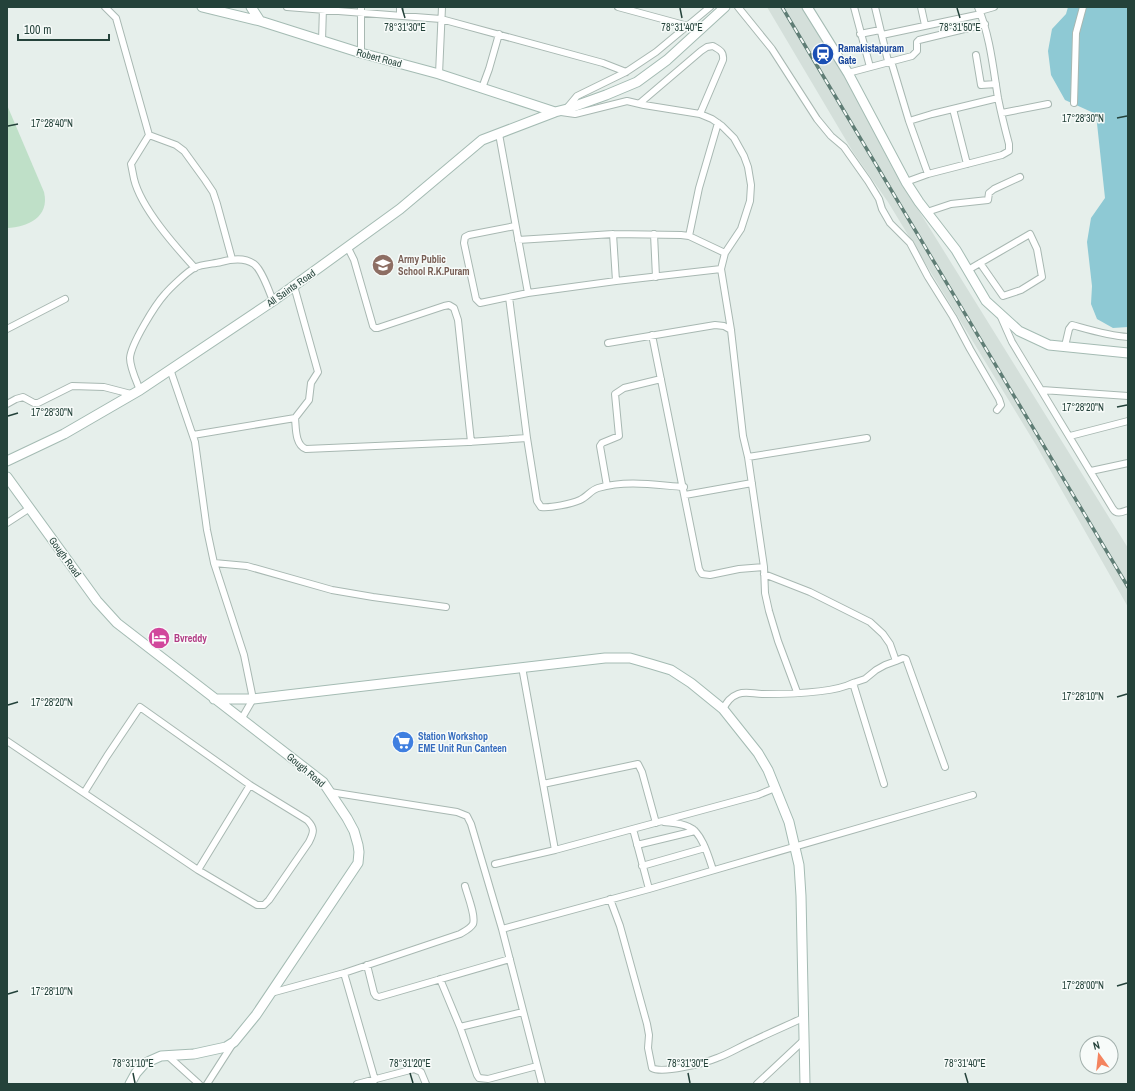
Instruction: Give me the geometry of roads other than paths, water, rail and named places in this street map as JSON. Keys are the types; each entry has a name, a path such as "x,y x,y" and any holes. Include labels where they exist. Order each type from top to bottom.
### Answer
{"street":[{"path":"105,7 116,18 149,135 132,164 134,180 149,210 170,240 194,268"},
{"name":"Robert Road","path":"204,7 260,21 361,53 439,74 555,112"},
{"path":"252,7 260,21"},
{"path":"287,7 361,10 441,19 602,63 626,72"},
{"path":"400,7 400,15"},
{"path":"439,74 442,7"},
{"path":"618,7 688,26"},
{"path":"567,109 577,96 626,72 656,52 710,7"},
{"name":"All Saints Road","path":"7,461 64,434 140,390 273,301 400,209 482,140 555,112 579,105 637,82 667,60 725,7"},
{"path":"738,7 772,50 817,119 831,136 844,147 879,199 882,209 890,223 910,243 928,277 953,317 1000,399 1001,405 997,410"},
{"path":"807,7 848,73 906,182 956,250 986,301 1000,316 1019,331 1049,345 1128,353"},
{"path":"854,7 870,67"},
{"path":"875,7 881,32 909,121 928,174"},
{"path":"921,7 925,25"},
{"path":"860,34 925,25 994,7"},
{"path":"1074,103 1076,33 1083,7"},
{"path":"322,41 323,9"},
{"path":"361,10 361,53"},
{"path":"906,182 928,174 1002,155 1009,151 1009,144 998,98 985,24 980,10"},
{"path":"848,73 915,54 917,52 917,42 920,40 985,24"},
{"path":"482,88 499,34"},
{"path":"640,104 701,51 707,47 713,46 722,52 724,56 700,114"},
{"path":"976,55 981,85 996,84"},
{"path":"909,121 998,98"},
{"path":"555,112 575,114 627,101 700,114 718,123 734,138 740,147 748,167 751,185 750,201 741,229 725,254 721,269 722,286 731,330 743,436 752,482 764,567 765,593 768,611 797,692"},
{"path":"1002,113 1048,104"},
{"path":"953,109 967,164"},
{"path":"689,236 699,188 718,123"},
{"path":"499,134 528,293"},
{"path":"149,135 176,145 184,152 205,180 213,192 232,259"},
{"path":"927,212 951,204 988,200 989,193 994,188 1020,177"},
{"path":"515,226 465,237 464,240 476,299 480,303 528,293 721,269"},
{"path":"518,240 613,234 689,236 725,254"},
{"path":"613,234 616,281"},
{"path":"654,234 656,277"},
{"path":"968,270 980,263 1030,234 1037,249 1042,277 1021,290 1003,296 980,263"},
{"path":"348,248 354,260 373,326 375,328 444,306 449,305 454,308 458,320 471,442"},
{"path":"140,390 130,357 134,347 164,295 172,286 194,268 232,259 247,261 255,264 273,301"},
{"path":"193,435 295,418 309,400 311,383 318,372 294,286"},
{"path":"509,297 527,438 537,501 541,507 549,508 581,500 596,488 625,483 643,483 684,487"},
{"path":"7,329 65,299"},
{"path":"1000,316 1012,342 1115,512 1118,513 1128,510"},
{"path":"608,343 715,325 724,326 731,330"},
{"path":"1065,346 1069,329 1072,325 1085,330 1128,337"},
{"path":"652,335 684,487 699,569 702,574 710,575 739,569 764,567"},
{"path":"170,369 193,435 214,563 244,655 252,699 242,718"},
{"path":"607,486 600,446 602,443 619,436 615,394 624,388 661,379"},
{"path":"7,404 23,397 38,404 72,386 97,386 131,394"},
{"path":"1042,390 1128,396"},
{"path":"295,418 299,444 306,450 527,438"},
{"path":"1070,436 1128,422"},
{"path":"748,457 867,438"},
{"path":"1091,471 1128,463"},
{"name":"Gough Road","path":"7,476 97,601 117,623 323,782 354,831 359,852 358,863 256,1015 234,1042 226,1047 201,1052 161,1056 144,1064 136,1073 130,1084"},
{"path":"685,495 752,482"},
{"path":"8,521 30,508"},
{"path":"214,563 247,566 332,590 446,607"},
{"path":"764,574 810,592 870,622 883,634 890,644 896,661"},
{"path":"214,699 252,699 605,658 630,658 671,670 691,683 723,709 758,753 789,822 799,865 801,896 805,1084"},
{"path":"723,709 728,701 739,694 829,690 847,686 865,679 885,665 903,658 908,662 945,766"},
{"path":"522,667 555,850"},
{"path":"853,683 884,784"},
{"path":"7,741 198,870 257,905 264,905 269,900 309,842 314,829 312,824 307,820 250,785 140,707 84,793"},
{"path":"543,784 638,764 658,822"},
{"path":"198,870 250,785"},
{"path":"495,864 555,850 758,796 775,788"},
{"path":"330,792 457,812 467,816 471,824 502,929 542,1084"},
{"path":"502,929 648,889 973,795"},
{"path":"658,822 679,824 689,827 695,831 705,848 713,870"},
{"path":"633,829 648,889"},
{"path":"637,845 695,831"},
{"path":"642,866 705,848"},
{"path":"271,993 344,973 460,934 469,929 474,918 465,886"},
{"path":"610,899 620,926 647,1024 649,1035 648,1048 652,1068 655,1070 692,1066 719,1058 754,1040 803,1018"},
{"path":"367,965 374,993 376,996 383,996 510,959"},
{"path":"344,973 375,1080"},
{"path":"440,979 479,1078 488,1079 537,1066"},
{"path":"460,1027 523,1012"},
{"path":"757,1084 804,1040"},
{"path":"207,1084 234,1042"},
{"path":"168,1056 198,1084"},
{"path":"357,1084 414,1069 421,1072 426,1084"}],"water":[{"path":"1068,7 1128,7 1128,327 1113,328 1097,319 1091,304 1092,286 1087,242 1091,218 1105,198 1096,114 1065,100 1051,75 1048,51 1052,29 1066,14"}],"railway":[{"path":"782,7 1128,587"}],"place":[{"name":"Ramakistapuram Gate","path":"823,54"},
{"name":"Army Public School R.K.Puram","path":"383,265"},
{"name":"Bvreddy","path":"159,638"},
{"name":"Station Workshop EME Unit Run Canteen","path":"403,742"}]}
